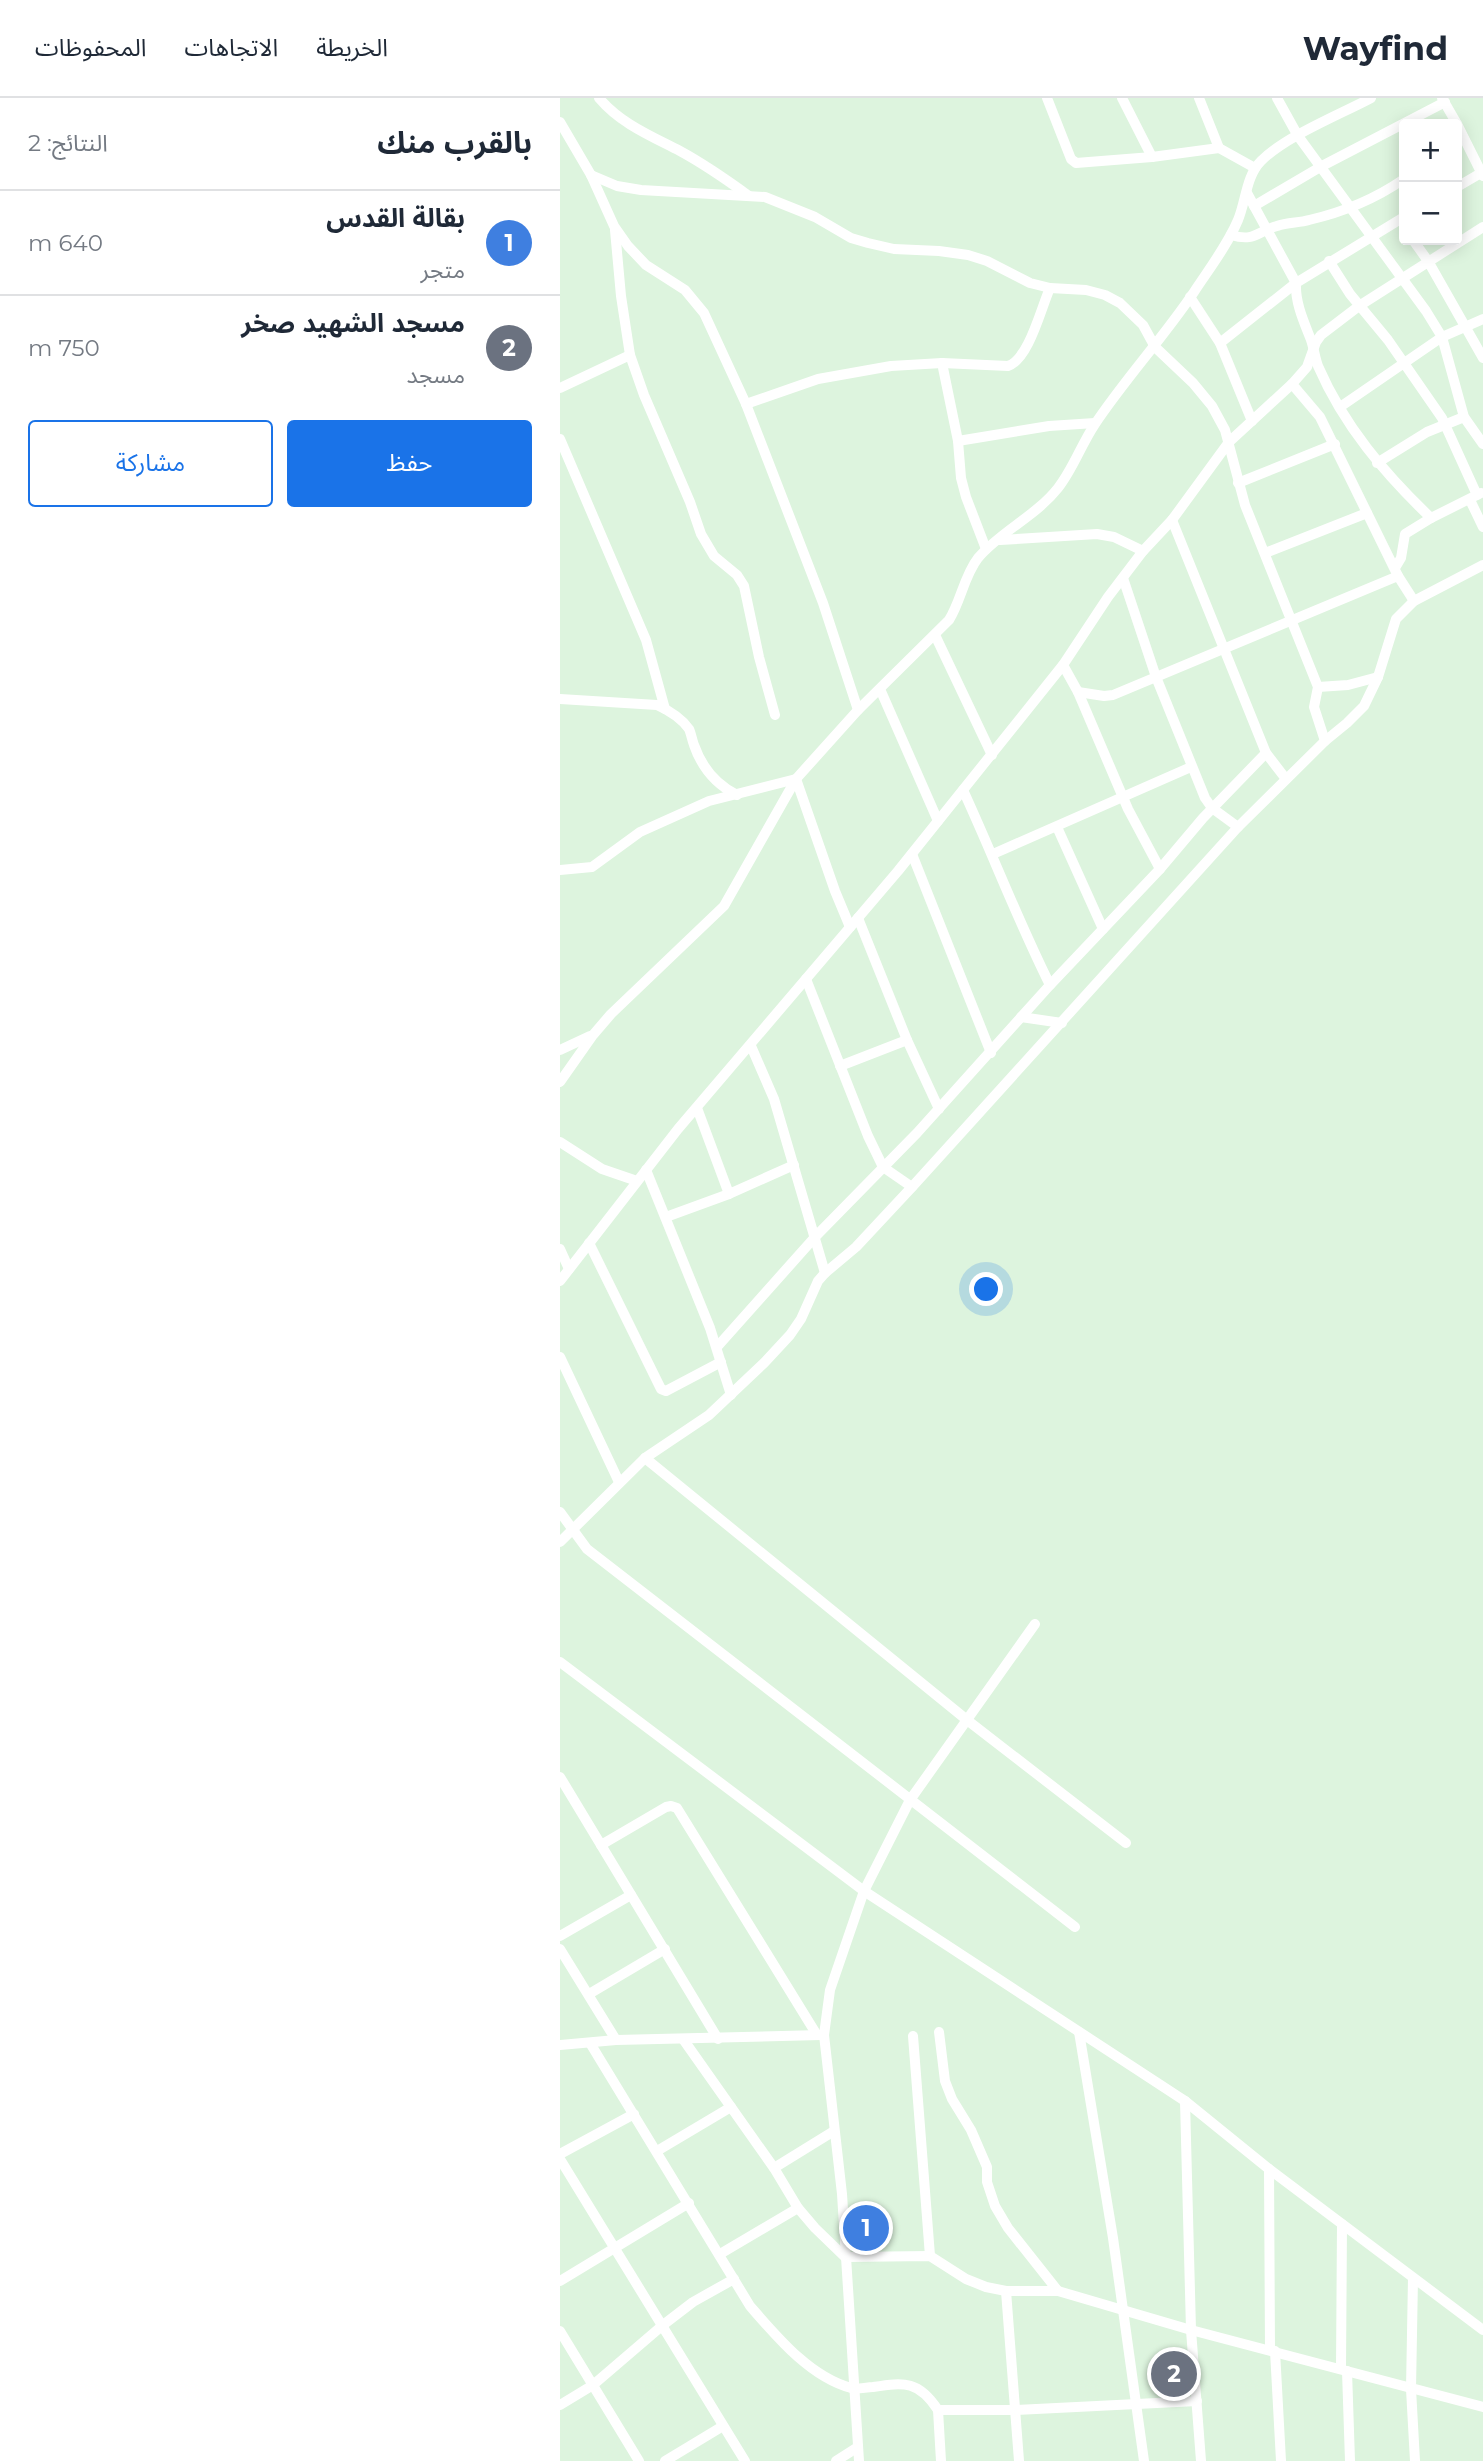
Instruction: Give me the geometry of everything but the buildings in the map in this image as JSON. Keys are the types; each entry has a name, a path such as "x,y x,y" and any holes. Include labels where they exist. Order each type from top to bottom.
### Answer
{"street":[{"path":"599,98 633,127 681,152 749,196"},
{"path":"1046,98 1073,161 1080,163 1152,157 1220,148 1255,168"},
{"path":"1122,98 1152,157"},
{"path":"1199,98 1220,148"},
{"path":"1277,98 1298,136 1426,311 1442,337 1464,416 1483,444"},
{"path":"560,1083 611,1014 724,906 796,779 858,710 949,620 958,606 967,577 986,549 1055,492 1065,479 1096,424 1190,298 1231,235 1255,168 1266,156 1298,136 1355,102 1371,98"},
{"path":"1254,206 1444,100 1453,119"},
{"path":"560,122 591,175 615,228 646,265 685,290 704,313 746,404 823,603 858,710"},
{"path":"1462,137 1482,175 1462,185"},
{"path":"591,175 617,186 641,190 765,197 815,217 851,238 894,249 968,255 987,261 1030,283 1050,288 1086,290 1105,295 1120,303 1143,325 1155,347 1194,383 1212,406 1229,442 1238,483 1318,687 1314,707 1325,741"},
{"path":"1231,235 1254,237 1279,225 1300,223 1351,208 1399,182"},
{"path":"1247,193 1296,284 1296,299 1318,366 1340,407 1377,463 1431,518"},
{"path":"1220,343 1329,261 1370,236 1399,223"},
{"path":"615,228 630,355 701,534 714,556 737,575 744,586 775,715"},
{"path":"560,1281 696,1108 912,854 992,755 1063,665 1143,551 1172,520 1229,442 1307,368 1321,335 1359,306 1428,261 1481,232"},
{"path":"1417,245 1483,358"},
{"path":"1329,261 1446,424 1477,496 1483,527"},
{"path":"746,404 818,379 891,366 942,363 1014,364 1028,344 1050,288"},
{"path":"1190,298 1220,343 1252,421"},
{"path":"1340,407 1442,337 1483,319"},
{"path":"560,388 630,355"},
{"path":"942,363 958,440 965,497 986,549"},
{"path":"1292,384 1315,409 1335,444 1396,572 1414,601"},
{"path":"1377,463 1406,444 1464,416"},
{"path":"958,440 1049,426 1096,424"},
{"path":"560,439 646,640 665,709"},
{"path":"1238,483 1335,444"},
{"path":"1079,692 1113,695 1396,572 1405,534 1477,496"},
{"path":"1265,553 1367,513"},
{"path":"1172,520 1266,753 1286,779"},
{"path":"1000,540 1097,534 1114,537 1143,551"},
{"path":"560,1542 645,1458 709,1415 790,1335 801,1319 818,1281 825,1273 856,1247 912,1187 1238,827 1364,706 1378,677 1396,619 1414,601 1483,565"},
{"path":"1123,578 1156,677 1205,798 1212,808 1238,827"},
{"path":"935,635 992,755"},
{"path":"1063,665 1079,692 1124,798 1160,869"},
{"path":"1318,687 1348,685 1378,677"},
{"path":"880,688 938,821"},
{"path":"560,699 657,705 665,709 689,729 701,763 711,777 723,788 737,794"},
{"path":"717,1347 815,1237 939,1109 1050,985 1160,869 1212,808 1266,753"},
{"path":"993,854 1191,767"},
{"path":"560,870 592,867 640,832 709,801 796,779"},
{"path":"796,779 850,927"},
{"path":"963,790 993,854 1024,933 1050,985"},
{"path":"1057,827 1103,929"},
{"path":"912,854 991,1053"},
{"path":"858,918 907,1040 939,1109"},
{"path":"806,979 883,1167 912,1187"},
{"path":"1021,1017 1062,1023"},
{"path":"560,1050 593,1035"},
{"path":"840,1066 907,1040"},
{"path":"751,1046 774,1099 825,1273"},
{"path":"696,1108 729,1194"},
{"path":"560,1142 602,1169 637,1181"},
{"path":"666,1217 729,1194 793,1165"},
{"path":"646,1170 717,1347 731,1395"},
{"path":"589,1243 661,1389 666,1391 721,1362"},
{"path":"560,1249 569,1269"},
{"path":"560,1357 619,1482"},
{"path":"645,1458 967,1720 1126,1843"},
{"path":"560,1512 587,1549 1075,1927"},
{"path":"859,2461 842,2194 820,2035 830,1990 864,1891 910,1800 1035,1624"},
{"path":"560,1662 864,1891 1185,2101 1269,2169 1483,2330"},
{"path":"560,1777 718,2039"},
{"path":"601,1845 666,1807 677,1808 820,2035"},
{"path":"560,1936 631,1895"},
{"path":"589,1994 665,1949"},
{"path":"560,1950 616,2040"},
{"path":"939,2032 945,2081 987,2167 987,2182 995,2206 1008,2228 1058,2291"},
{"path":"1080,2032 1144,2461"},
{"path":"560,2045 616,2040 820,2035"},
{"path":"913,2036 930,2256"},
{"path":"683,2039 774,2168 798,2208 845,2257 930,2256 966,2279 986,2287 1006,2291 1058,2291 1191,2330 1483,2407"},
{"path":"590,2043 750,2306 775,2334 827,2378 853,2389 911,2384 928,2394 938,2410 941,2461"},
{"path":"1185,2101 1191,2330 1201,2461"},
{"path":"657,2151 731,2107"},
{"path":"634,2114 560,2157 745,2461"},
{"path":"774,2168 834,2131"},
{"path":"1269,2169 1273,2351 1281,2461"},
{"path":"560,2185 572,2178"},
{"path":"560,2281 689,2203"},
{"path":"720,2254 798,2208"},
{"path":"1342,2224 1344,2370 1350,2461"},
{"path":"560,2405 593,2385 693,2302 734,2278"},
{"path":"1413,2278 1411,2389 1415,2461"},
{"path":"1006,2291 1019,2461"},
{"path":"560,2331 639,2461"},
{"path":"938,2410 1016,2410 1196,2401"},
{"path":"665,2461 723,2426"},
{"path":"836,2461 858,2447"}],"place":[{"name":"بقالة القدس","path":"866,2228"},
{"name":"مسجد الشهيد صخر","path":"1174,2374"}]}
